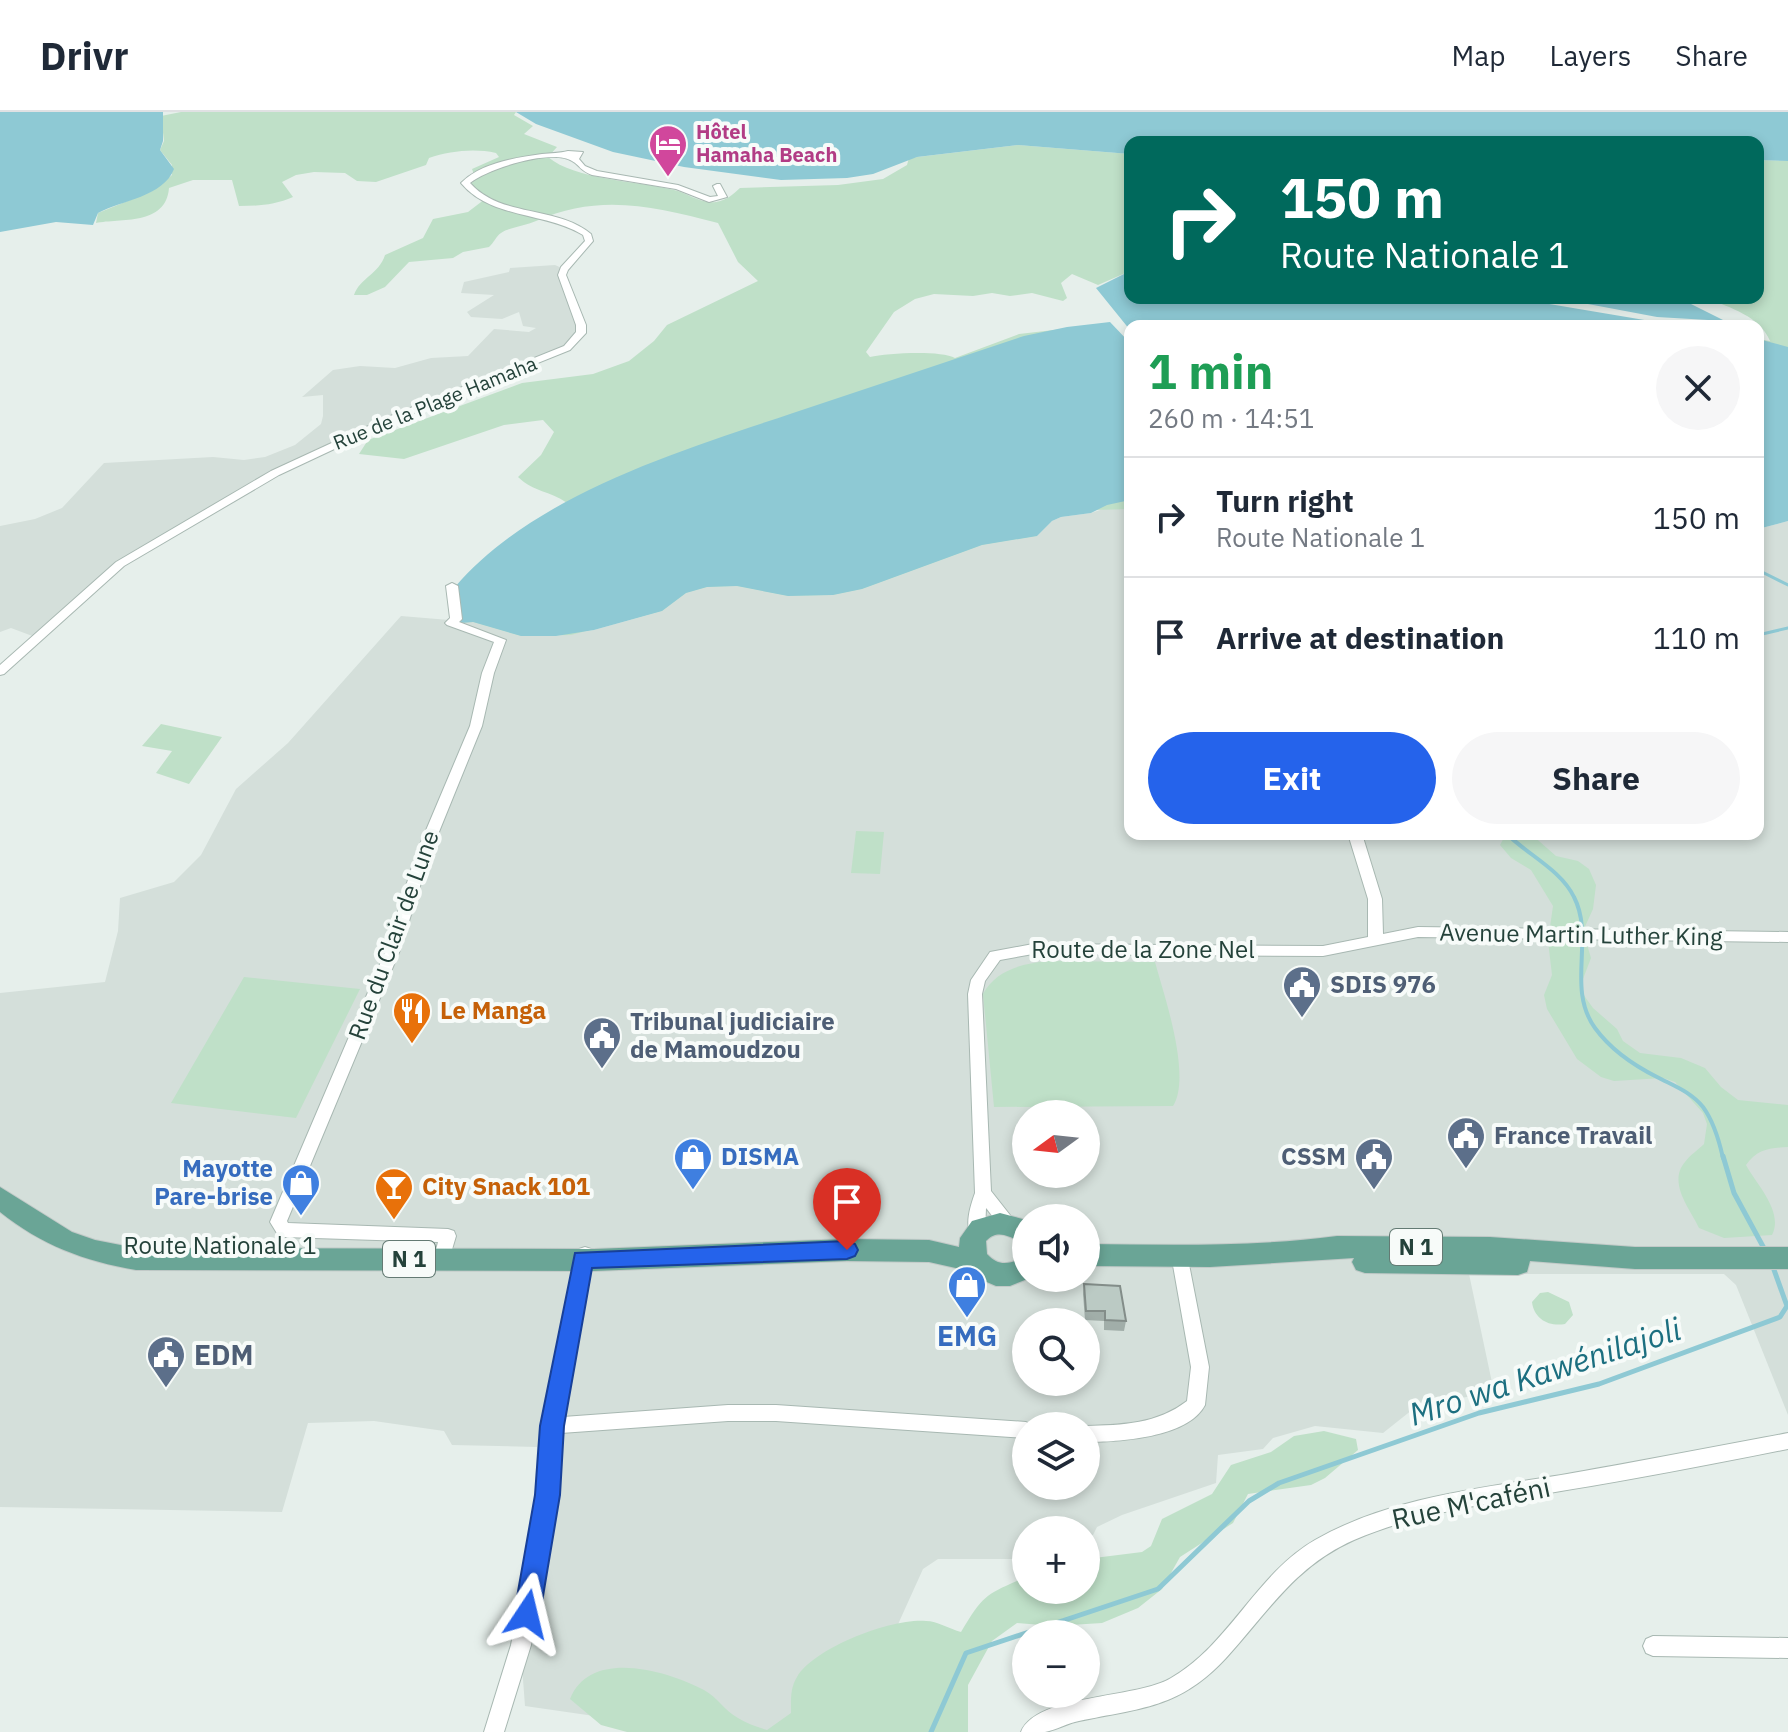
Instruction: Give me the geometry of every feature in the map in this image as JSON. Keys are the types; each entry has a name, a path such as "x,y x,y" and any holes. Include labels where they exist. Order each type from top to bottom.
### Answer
{"main road":[{"name":"Route Nationale 1","path":"0,1197 38,1228 75,1246 136,1259 331,1259 443,1253 682,1248 745,1252 929,1251 975,1244 991,1225 1012,1227"},
{"name":"Route Nationale 1","path":"331,1259 365,1244"},
{"name":"Route Nationale 1","path":"75,1246 365,1244 443,1253 584,1256 706,1257 745,1252"},
{"name":"Route Nationale 1","path":"975,1244 996,1275 1012,1274"},
{"name":"N 1","path":"1100,1254 1189,1254 1258,1261 1601,1264 1635,1258 1787,1258"}],"street":[{"name":"Rue de la Plage Hamaha","path":"0,671 120,564 275,473 391,419 567,348 581,333 581,325 562,275 589,241 587,234 560,219 478,198 465,183 471,176 491,168 580,154 575,159 582,168 595,173 678,187 709,200 723,197 717,186"},
{"name":"Rue du Clair de Lune","path":"365,1244 284,1230 278,1216 293,1188 393,950 423,854 484,699 488,673 500,640 451,623 456,619 452,586"},
{"path":"1357,840 1377,902 1379,921 1375,940"},
{"name":"Avenue Martin Luther King","path":"1375,940 1418,932 1788,937"},
{"name":"Route de la Zone Nel","path":"975,1244 977,1210 983,1193 975,994 978,980 995,956 1046,948 1323,951 1375,940"},
{"path":"983,1193 1012,1223"},
{"path":"1100,1434 1125,1434 1153,1428 1180,1419 1196,1405 1200,1367 1189,1254"},
{"path":"494,1732 521,1645 547,1495 552,1426 584,1256"},
{"path":"552,1426 764,1413 1012,1429"},
{"name":"Rue M'caféni","path":"1031,1732 1038,1724 1062,1713 1129,1704 1154,1697 1178,1685 1213,1659 1277,1580 1322,1546 1389,1519 1451,1502 1671,1465 1788,1441"},
{"path":"1653,1646 1788,1648"}],"shaded area":[{"path":"555,265 564,269 581,325 567,348 332,445 120,564 35,637 11,628 0,632 0,526 35,519 62,508 104,463 213,457 244,460 265,457 295,445 321,424 323,416 323,395 302,397 333,370 360,366 395,368 431,358 468,356 494,329 529,332 536,328 523,326 519,312 502,319 471,317 467,312 494,295 461,293 464,282 509,272 510,268"},
{"path":"1124,502 1124,840 1764,840 1764,527 1788,521 1788,1415 1736,1285 1724,1274 1469,1274 1494,1392 1417,1406 1383,1433 1315,1426 1273,1438 1263,1449 1218,1455 1216,1483 1100,1526 1100,1516 1012,1516 1012,1559 938,1559 923,1569 885,1653 791,1732 705,1732 525,1706 522,1666 545,1550 535,1490 537,1447 452,1445 444,1431 374,1421 308,1423 282,1512 0,1507 0,993 105,982 118,931 120,898 174,882 201,855 236,789 288,743 401,616 473,622 521,636 556,636 594,630 662,611 686,593 707,587 737,586 788,596 833,595 862,589 982,545 1037,536 1052,521"}],"green space":[{"path":"181,112 516,112 514,115 533,126 524,134 557,147 548,157 560,165 590,175 674,190 710,202 724,200 740,188 838,185 883,179 907,165 909,158 1018,145 1124,154 1124,274 1098,285 1072,274 1061,283 1067,298 1063,301 1032,293 1010,296 992,293 973,296 934,294 915,299 894,312 866,352 870,357 926,353 955,358 1019,334 1106,324 1124,342 1124,509 1059,511 1027,529 1037,536 982,545 862,589 833,595 788,596 737,586 707,587 686,593 662,611 571,635 521,636 473,622 460,623 459,606 674,455 567,503 518,477 541,455 554,432 543,420 504,425 404,459 359,454 368,440 522,383 593,374 629,361 654,341 667,325 758,281 738,262 718,223 648,208 604,205 559,212 509,229 499,234 489,247 463,252 453,258 409,262 385,287 367,295 354,295 385,255 423,238 433,219 468,212 485,199 471,185 475,177 472,169 499,157 496,153 479,151 429,158 426,165 376,182 357,181 345,173 296,175 282,182 293,197 260,205 239,206 232,180 193,180 169,188 160,209 151,214 96,223 98,213 152,191 172,175 172,165 160,150 164,141 161,116"},
{"path":"1764,160 1788,161 1788,406 1764,352 1764,340 1770,341 1764,331 1764,320 1753,320 1720,304 1764,304"},
{"path":"161,724 222,737 189,784 156,773 172,751 142,746"},
{"path":"856,831 884,832 880,874 851,873"},
{"path":"1503,840 1538,840 1556,856 1578,861 1589,869 1596,885 1593,909 1583,931 1591,958 1583,979 1583,994 1593,1008 1617,1029 1623,1041 1640,1053 1681,1058 1705,1068 1721,1087 1738,1100 1788,1105 1788,1147 1764,1150 1746,1165 1772,1208 1775,1226 1772,1235 1724,1238 1699,1228 1682,1196 1678,1179 1685,1162 1704,1144 1707,1124 1703,1113 1675,1082 1663,1078 1614,1081 1601,1077 1577,1059 1547,1009 1544,995 1552,975 1548,941 1553,906 1531,870 1511,858 1500,845"},
{"path":"1047,961 1155,962 1178,1056 1178,1093 1173,1106 1100,1106 1100,1100 1012,1100 1012,1107 994,1107 983,994 1002,974"},
{"path":"244,977 360,989 296,1118 171,1103"},
{"path":"1548,1292 1569,1302 1573,1315 1565,1324 1548,1323 1533,1308 1532,1302 1540,1293"},
{"path":"1324,1431 1356,1439 1358,1450 1325,1478 1311,1485 1248,1494 1233,1523 1180,1557 1162,1589 1138,1608 1102,1623 1100,1620 1012,1620 1012,1627 992,1641 968,1685 968,1732 627,1732 601,1725 570,1699 580,1683 594,1673 611,1668 650,1671 704,1690 733,1715 767,1730 791,1713 792,1690 806,1666 837,1645 875,1629 911,1621 930,1621 961,1632 987,1597 1012,1583 1012,1604 1100,1604 1100,1557 1142,1552 1151,1546 1162,1519 1212,1494 1231,1465 1271,1452 1294,1436"}],"water":[{"path":"0,112 163,112 160,150 174,169 161,186 151,192 98,213 93,225 56,222 0,232"},
{"path":"516,112 1788,112 1788,161 1764,160 1764,136 1124,136 1124,154 1018,145 917,157 873,174 847,178 781,180 684,167 613,152 536,124"},
{"path":"1124,274 1124,304 1549,304 1644,320 1124,320 1124,323 1096,288"},
{"path":"1588,304 1691,304 1723,320 1657,317"},
{"path":"1110,322 1124,337 1124,501 1091,513 1061,517 1052,521 1037,536 982,545 862,589 833,595 788,596 737,586 707,587 686,593 662,611 594,630 556,636 521,636 473,622 460,623 455,587 488,554 567,501 612,479 704,443 1024,336"},
{"path":"1764,341 1788,347 1788,521 1764,527"}],"building":[{"path":"1100,1285 1120,1286 1126,1321 1105,1320 1105,1311 1086,1308 1085,1292 1100,1292"}],"waterway":[{"name":"Mro wa Kawénilajoli","path":"1764,573 1788,585"},
{"name":"Mro wa Kawénilajoli","path":"1764,634 1788,628"},
{"name":"Mro wa Kawénilajoli","path":"1513,840 1553,871 1574,897 1582,929 1582,996 1595,1028 1631,1062 1698,1102 1713,1125 1723,1158"},
{"name":"Mro wa Kawénilajoli","path":"1723,1156 1734,1193 1766,1252"},
{"name":"Mro wa Kawénilajoli","path":"931,1732 966,1653 1158,1589 1249,1501 1279,1483 1479,1413 1599,1384 1780,1317 1787,1306 1773,1267"}],"place":[{"name":"Hôtel Hamaha Beach","path":"668,178"},
{"name":"SDIS 976","path":"1302,1019"},
{"name":"Le Manga","path":"412,1045"},
{"name":"Tribunal judiciaire de Mamoudzou","path":"602,1070"},
{"name":"France Travail","path":"1466,1170"},
{"name":"DISMA","path":"693,1191"},
{"name":"CSSM","path":"1374,1191"},
{"name":"Mayotte Pare-brise","path":"301,1217"},
{"name":"City Snack 101","path":"394,1221"},
{"name":"EMG","path":"967,1319"},
{"name":"EDM","path":"166,1389"}],"route":[{"path":"527,1614 547,1495 552,1426 583,1260 847,1250"}]}
